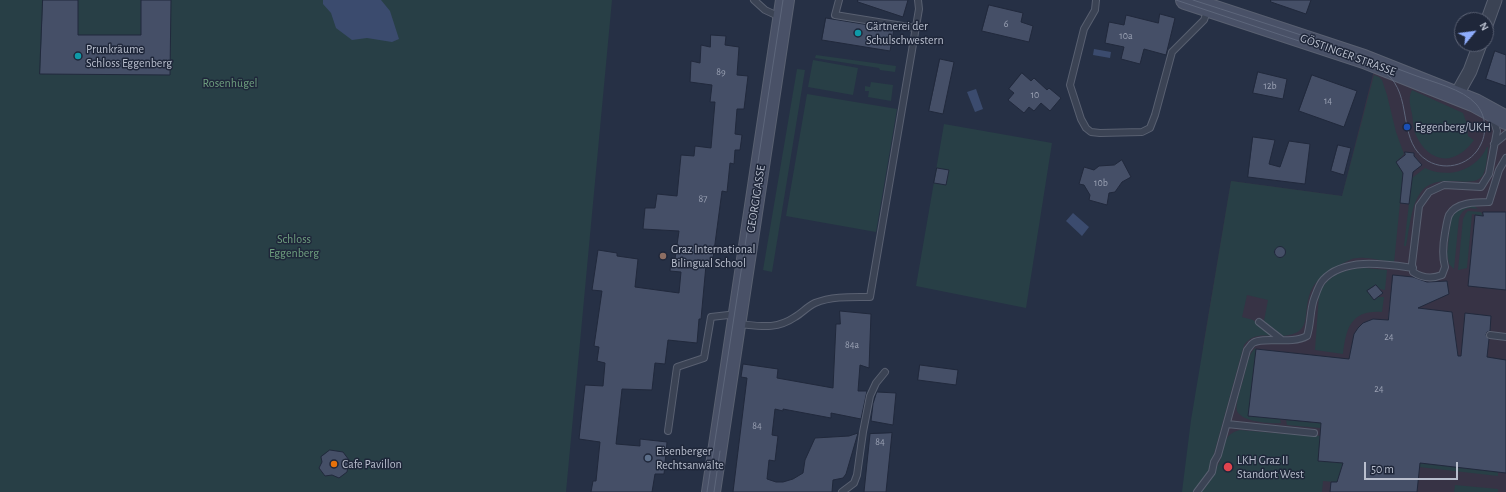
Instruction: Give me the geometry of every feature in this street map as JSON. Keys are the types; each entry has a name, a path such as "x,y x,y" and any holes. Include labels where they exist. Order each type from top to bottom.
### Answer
{"main road":[{"name":"GEORGIGASSE","path":"711,492 784,18 785,0"},
{"name":"GÖSTINGER STRASSE","path":"1185,0 1364,59 1475,103 1506,120"}],"street":[{"path":"1491,12 1495,0"},
{"path":"1456,96 1470,71 1477,52"}],"lane":[{"path":"754,0 772,14 784,18"},
{"path":"839,0 835,15 915,28"},
{"path":"668,431 677,367 704,358 711,317 738,319 763,326 780,325 794,318 815,303 837,298 870,297 919,9 918,0"},
{"path":"1096,0 1095,10 1084,29 1070,85 1081,119 1086,128 1091,132 1100,134 1142,132 1150,128 1172,52 1204,20 1208,8"},
{"path":"1490,111 1497,131 1489,174 1481,188 1444,185 1429,192 1419,206 1412,264 1413,272 1420,277 1437,278 1442,275 1445,267 1443,259 1444,239 1449,215 1460,205 1474,202 1489,202 1499,170 1506,158"},
{"path":"1494,144 1506,134"},
{"path":"1197,492 1212,472 1247,350 1252,343 1260,340 1300,339 1307,336 1310,326 1313,301 1316,294 1323,280 1338,269 1356,265 1413,268"},
{"path":"1259,322 1282,340"},
{"path":"1490,335 1506,337"},
{"path":"842,492 854,483 857,475 870,396 876,383 885,372"},
{"path":"1227,424 1314,433"}],"shaded area":[{"path":"1374,70 1506,126 1506,492 1184,492 1204,341 1231,181 1342,196"}],"green space":[{"name":"Schloss Eggenberg","path":"0,0 612,0 566,492 0,492"},
{"path":"816,55 896,66 895,72 815,58"},
{"path":"813,60 858,68 853,95 808,87"},
{"path":"797,69 805,70 772,272 763,270"},
{"path":"1374,75 1382,80 1396,132 1404,154 1396,162 1403,173 1394,263 1355,258 1329,271 1313,286 1307,304 1305,323 1302,328 1292,334 1283,336 1264,321 1268,300 1247,295 1242,317 1253,320 1272,336 1256,336 1244,345 1209,472 1194,492 1182,492 1191,420 1231,181 1342,196"},
{"path":"871,82 893,85 891,101 868,97 869,91 865,91 865,86 870,87"},
{"path":"1412,90 1463,113 1467,124 1468,136 1474,140 1467,149 1459,155 1450,158 1434,156 1427,151 1420,143 1414,131 1410,102"},
{"path":"807,94 897,109 876,232 786,216"},
{"path":"944,124 1052,143 1026,308 916,286"},
{"path":"1487,147 1487,161 1485,169 1483,175 1478,179 1463,182 1436,182 1421,192 1415,203 1409,225 1406,246 1404,246 1412,178 1425,168 1443,173 1460,171 1476,162"},
{"path":"1464,206 1474,206 1478,209 1466,209 1462,212 1459,218 1454,269 1449,264 1447,254 1451,218"},
{"path":"1468,211 1481,212 1483,216 1472,214 1467,268 1458,270 1463,219"},
{"path":"1365,268 1387,270 1385,290 1380,289 1376,285 1367,291 1374,300 1378,297 1384,297 1382,312 1363,314 1352,322 1346,336 1343,354 1315,350 1319,295 1322,288 1332,277 1344,271"},
{"path":"1255,348 1248,416 1280,419 1281,423 1264,423 1250,420 1240,415 1237,411 1238,399 1248,362"},
{"path":"1286,420 1328,424 1328,426 1320,428 1287,425"},
{"path":"1240,430 1286,434 1286,432 1320,436 1318,461 1355,464 1348,483 1323,481 1322,492 1199,492 1219,463 1226,439 1229,435"},
{"path":"1420,463 1498,472 1498,476 1419,467"},
{"path":"1455,485 1498,489 1498,492 1454,492"}],"water":[{"path":"323,0 381,0 390,11 399,39 392,42 367,38 352,40 336,28 331,13 323,4"},
{"path":"1094,49 1111,52 1110,58 1093,55"},
{"path":"976,89 983,109 975,112 967,92"},
{"path":"1073,213 1089,227 1082,236 1066,221"}],"building":[{"path":"43,0 78,0 78,35 141,35 141,0 171,0 170,75 40,74"},
{"path":"858,0 908,0 903,17 858,2"},
{"path":"1271,0 1311,0 1306,14 1271,2"},
{"path":"989,5 1023,13 1021,22 1033,26 1029,42 982,31"},
{"path":"1160,14 1175,18 1166,55 1144,49 1140,64 1121,59 1124,47 1105,43 1109,22 1124,25 1126,15 1158,23"},
{"name":"Gärtnerei der Schulschwestern","path":"826,18 894,29 890,51 822,40"},
{"path":"711,35 726,36 725,45 739,47 737,75 748,76 744,109 737,109 735,134 742,135 740,150 735,150 734,164 730,163 727,192 722,191 712,266 706,265 701,319 699,319 697,343 668,340 665,364 655,363 652,390 622,389 616,444 640,446 640,439 667,442 664,474 655,474 652,492 591,492 593,481 596,481 600,442 579,439 585,385 603,386 605,363 597,361 599,347 594,346 602,291 592,290 598,250 617,253 617,256 638,259 635,287 679,293 681,272 670,271 671,258 675,259 679,231 643,229 645,208 655,208 657,194 677,196 681,155 694,156 695,146 711,148 715,102 710,102 712,85 690,82 691,61 700,63 701,45 710,47"},
{"path":"1495,51 1506,55 1506,86 1486,79"},
{"path":"940,59 954,62 943,114 929,111"},
{"path":"1258,72 1287,79 1283,99 1253,93"},
{"path":"1022,73 1031,81 1034,78 1047,90 1049,88 1061,98 1050,111 1041,103 1034,111 1029,107 1024,113 1008,100 1014,93 1009,89"},
{"path":"1312,75 1357,91 1344,127 1299,111"},
{"path":"1253,137 1275,140 1269,164 1280,167 1289,141 1310,144 1305,184 1248,177"},
{"path":"1338,145 1351,148 1344,175 1331,171"},
{"path":"1405,152 1414,153 1414,156 1422,165 1413,172 1409,204 1400,203 1403,173 1396,162 1405,155"},
{"path":"1122,160 1131,177 1122,182 1115,192 1109,193 1107,205 1089,200 1090,195 1084,185 1079,184 1084,167 1094,170 1099,166 1114,165"},
{"path":"937,168 949,170 946,185 934,183"},
{"path":"1483,212 1506,212 1506,290 1468,286 1475,215 1483,216"},
{"path":"1280,246 1284,248 1286,252 1284,256 1280,258 1276,256 1274,252 1276,248"},
{"path":"1393,275 1413,277 1427,282 1447,281 1449,294 1418,308 1452,312 1458,356 1461,356 1465,313 1491,316 1490,331 1487,332 1486,335 1489,339 1487,357 1506,360 1506,473 1420,463 1417,492 1330,492 1331,482 1337,482 1343,463 1318,461 1321,423 1248,416 1256,349 1349,359 1354,334 1363,323 1373,319 1388,320"},
{"path":"1376,285 1383,293 1374,300 1367,291"},
{"path":"840,311 871,314 869,368 860,365 858,391 867,391 861,419 831,413 831,418 783,409 783,411 775,409 772,435 778,436 775,461 769,460 767,479 776,482 783,482 793,479 803,473 805,460 815,438 849,436 858,433 846,474 843,478 833,480 832,492 733,492 747,378 741,377 743,364 778,369 777,378 833,388 836,324 840,324"},
{"path":"920,365 958,370 956,385 918,380"},
{"path":"877,392 896,393 893,425 871,421 873,404"},
{"path":"892,433 886,492 864,492 870,434"},
{"name":"Cafe Pavillon","path":"330,450 343,452 349,460 347,472 339,478 332,475 325,476 319,468 322,462 321,457"}],"tram line":[{"path":"707,492 783,0"},
{"path":"1176,0 1368,64 1383,72 1391,78 1397,88 1413,144 1419,153 1428,161 1443,166 1458,164 1472,157 1481,144 1485,129 1484,118 1476,104 1463,94 1438,83 1332,45 1193,0"},
{"path":"714,492 720,451"}],"place":[{"name":"Gärtnerei der Schulschwestern","path":"858,33"},
{"name":"Prunkräume Schloss Eggenberg","path":"78,56"},
{"name":"Eggenberg/UKH","path":"1407,127"},
{"name":"Graz International Bilingual School","path":"663,256"},
{"name":"Eisenberger Rechtsanwälte","path":"648,458"},
{"name":"Cafe Pavillon","path":"334,464"},
{"name":"LKH Graz II Standort West","path":"1228,467"}],"park label":[{"name":"Rosenhügel","path":"230,83"}]}
